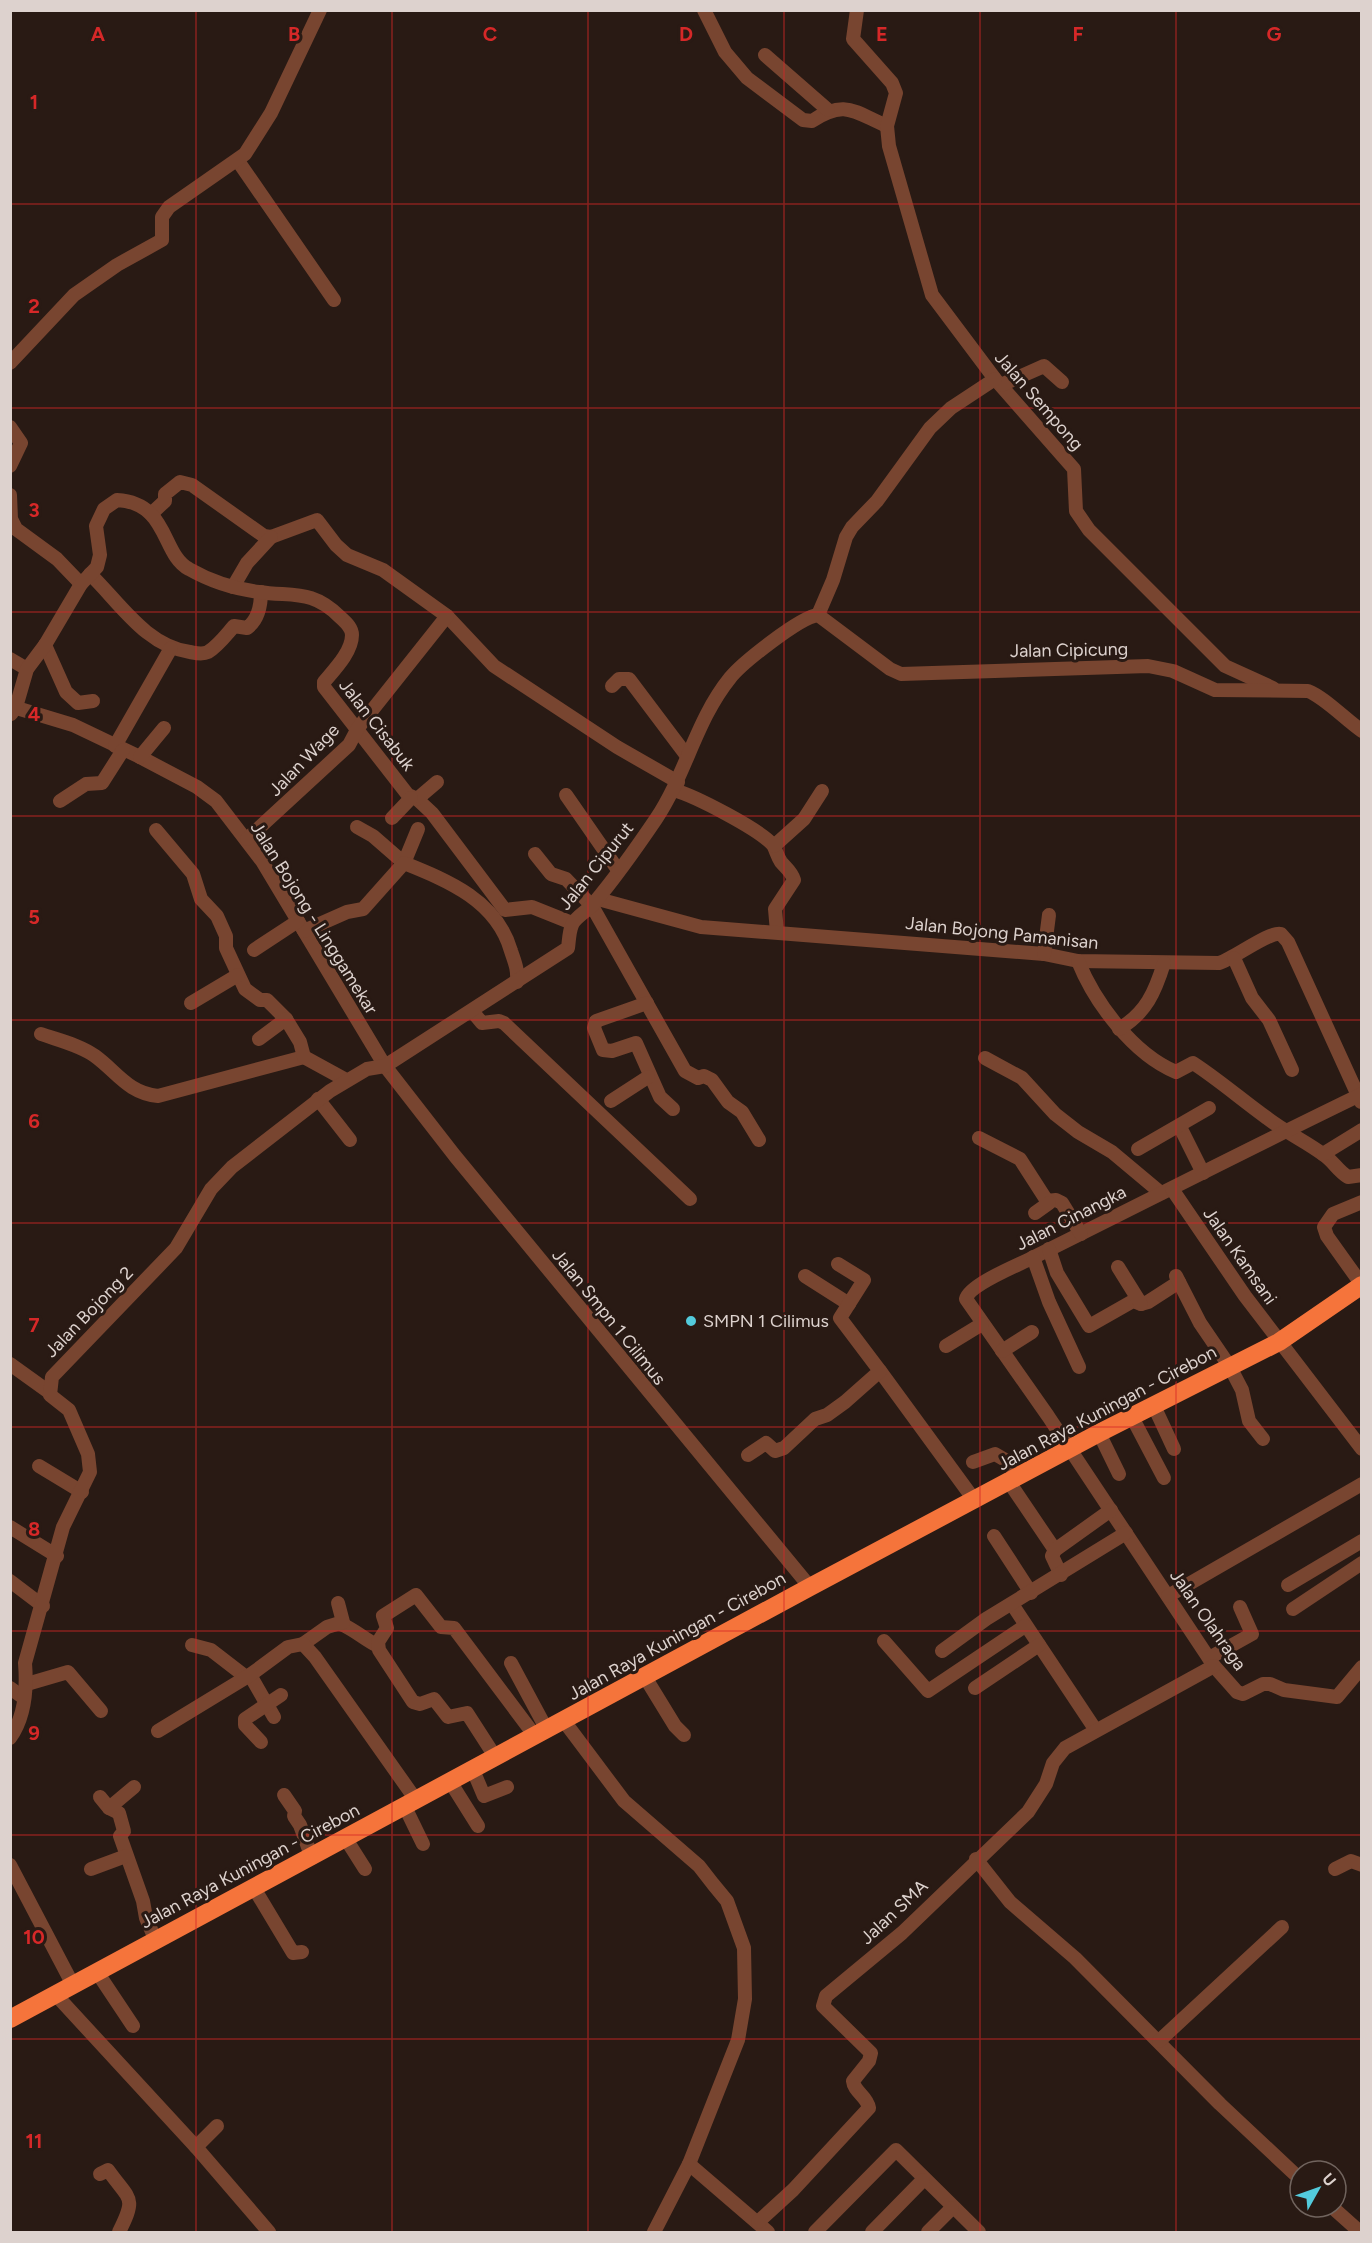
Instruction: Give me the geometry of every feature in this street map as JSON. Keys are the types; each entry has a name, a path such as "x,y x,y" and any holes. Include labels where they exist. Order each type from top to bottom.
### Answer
{"highway":[{"name":"Jalan Raya Kuningan - Cirebon","path":"10,2019 451,1783 810,1587 1132,1417 1280,1342 1362,1285"}],"street":[{"path":"10,363 74,295 117,265 162,240 162,217 168,207 245,154 271,113 320,10"},
{"path":"704,10 725,52 759,89 807,122 828,110 847,109 887,126"},
{"name":"Jalan Sempong","path":"855,21 857,44 881,70 896,93 887,126 888,146 932,295 946,317 998,382 1074,469 1076,511 1089,530 1225,666 1269,686"},
{"path":"765,55 828,110"},
{"path":"237,161 334,300"},
{"path":"818,615 833,580 849,531 877,501 930,428 951,408 998,382 1044,366 1062,382"},
{"path":"10,427 21,443 10,466"},
{"path":"12,709 27,669 100,560 96,531 104,509 114,501 139,504 151,514 165,501 165,494 180,482 186,482 237,515 256,532 271,537"},
{"path":"10,495 11,519 16,530 86,579 131,618 171,648 205,653 234,626 247,628 257,615 261,592"},
{"name":"Jalan Cisabuk","path":"151,514 186,568 233,587 261,592 296,593 316,599 350,627 352,636 345,655 323,685 414,798 455,840 506,910 532,907 572,923"},
{"path":"233,587 248,562 271,537 317,520 336,545 347,555 383,570 447,616 494,666 676,786 753,830 774,846 776,855 793,874 794,880 776,909 777,932"},
{"name":"Jalan Cipurut","path":"385,1066 568,948 572,923 595,902 676,786 687,756 710,710 730,678 745,661 796,625 818,615"},
{"name":"Jalan Cipicung","path":"818,615 890,669 902,674 1148,666 1173,671 1215,690 1269,686 1308,691 1318,695 1362,731"},
{"name":"Jalan Wage","path":"247,839 349,745 358,728 447,616"},
{"path":"45,645 66,692 78,703 93,701"},
{"path":"60,801 86,784 102,783 171,648"},
{"path":"10,659 27,669"},
{"path":"612,686 619,679 629,679 687,756"},
{"name":"Jalan Bojong - Linggamekar","path":"12,709 74,725 141,757 211,797 247,839 385,1066"},
{"path":"141,757 164,728"},
{"path":"392,818 414,798 437,782"},
{"path":"774,846 804,819 822,791"},
{"path":"566,795 618,870"},
{"path":"357,826 373,836 404,863 471,895 490,912 508,936 518,969 517,982"},
{"path":"254,950 301,926 363,909 404,863 418,829"},
{"path":"156,830 193,874 201,899 218,916 226,936 226,948 238,975 249,992 260,1000 267,1000 286,1019 300,1042 304,1057"},
{"path":"535,854 551,874 566,879 595,902 685,1071 691,1076 698,1078 704,1076 712,1080 728,1102 742,1112 759,1140"},
{"name":"Jalan Bojong Pamanisan","path":"595,902 701,927 1044,954 1078,961 1205,964 1234,958 1274,934 1284,936 1360,1098"},
{"path":"1044,954 1049,915"},
{"path":"1234,958 1252,998 1269,1020 1292,1070"},
{"path":"1078,961 1085,977 1119,1029 1172,1071 1179,1071 1193,1063 1230,1088 1284,1130 1298,1136 1318,1154 1323,1154 1362,1130"},
{"path":"1119,1029 1132,1021 1153,997 1164,963"},
{"path":"191,1003 238,975"},
{"path":"647,1003 596,1021 594,1028 603,1050 612,1052 636,1043 648,1077 660,1097 672,1110"},
{"path":"472,1011 482,1023 499,1021 504,1023 690,1199"},
{"path":"259,1039 286,1019"},
{"path":"41,1034 94,1055 132,1090 142,1095 158,1096 304,1057 346,1080"},
{"name":"Jalan Kamsani","path":"985,1058 1022,1078 1055,1114 1078,1132 1112,1152 1167,1191 1362,1449"},
{"name":"Jalan Bojong 2","path":"49,1392 52,1377 172,1252 211,1189 232,1167 318,1099 346,1080 367,1069 385,1066"},
{"name":"Jalan Smpn 1 Cilimus","path":"385,1066 478,1184 810,1587"},
{"path":"610,1101 648,1077"},
{"name":"Jalan Cinangka","path":"1069,1450 1048,1416 969,1305 966,1299 968,1293 1049,1249 1284,1130 1360,1098"},
{"path":"318,1099 350,1140"},
{"path":"1138,1149 1180,1127 1209,1108"},
{"path":"1180,1127 1203,1173"},
{"path":"979,1138 1020,1159 1049,1203"},
{"path":"1323,1154 1331,1164 1348,1177 1362,1175"},
{"path":"1035,1213 1056,1200 1062,1203 1081,1234"},
{"path":"1362,1202 1333,1214 1324,1227 1327,1236 1362,1285"},
{"path":"1049,1249 1057,1273 1089,1326 1132,1301 1141,1304"},
{"path":"1034,1257 1049,1302 1080,1367"},
{"path":"838,1264 864,1281 840,1316 841,1320 975,1501"},
{"path":"1118,1267 1141,1304"},
{"path":"805,1276 849,1304"},
{"path":"1141,1304 1177,1278 1200,1323 1230,1367 1242,1390 1249,1421 1263,1439"},
{"path":"946,1346 982,1324"},
{"path":"1002,1351 1032,1332"},
{"path":"10,1364 49,1392 52,1398 69,1410 88,1454 90,1472 63,1527 57,1556 25,1663 27,1684 24,1698 10,1738"},
{"path":"748,1455 766,1443 776,1451 784,1448 807,1425 845,1402 880,1371"},
{"path":"1154,1406 1174,1449"},
{"path":"1132,1417 1164,1478"},
{"path":"1100,1434 1119,1474"},
{"name":"Jalan Olahraga","path":"1069,1450 1211,1662 1240,1694 1263,1684 1270,1684 1284,1690 1337,1697 1362,1667"},
{"path":"973,1462 995,1454 1007,1461 1013,1480 1055,1550"},
{"path":"39,1466 82,1491"},
{"path":"1168,1596 1362,1484"},
{"path":"1061,1575 1053,1556 1055,1550 1111,1510"},
{"path":"10,1527 57,1556"},
{"path":"942,1652 986,1619 1126,1533"},
{"path":"994,1536 1031,1593"},
{"path":"1288,1585 1362,1541"},
{"path":"1293,1609 1362,1563"},
{"path":"10,1581 43,1606"},
{"path":"378,1646 387,1628 383,1616 418,1594 441,1627 454,1628 541,1733"},
{"path":"339,1603 344,1617 341,1624"},
{"path":"1012,1604 1095,1729"},
{"name":"Jalan SMA","path":"763,2227 869,2108 867,2101 853,2087 853,2081 869,2061 871,2053 823,2006 826,1996 902,1933 976,1859 1028,1812 1046,1784 1053,1763 1065,1748 1211,1662 1252,1634 1240,1607"},
{"path":"158,1731 248,1676 288,1647 303,1644 327,1627 341,1624 358,1631 366,1640 378,1646 413,1702 420,1704 434,1699 448,1717 467,1713 495,1758"},
{"path":"885,1641 928,1691 1025,1626"},
{"path":"303,1644 315,1657 411,1803 423,1844"},
{"path":"192,1645 211,1650 248,1676 274,1717"},
{"path":"975,1688 1038,1646"},
{"path":"511,1663 541,1733"},
{"path":"27,1684 68,1672 101,1711"},
{"path":"645,1677 675,1726 684,1735"},
{"path":"10,1688 24,1698"},
{"path":"261,1742 245,1725 244,1719 281,1695"},
{"path":"564,1721 624,1801 699,1866 727,1901 744,1948 746,1998 738,2040 689,2164 654,2232"},
{"path":"473,1770 484,1796 507,1787"},
{"path":"451,1783 478,1826"},
{"path":"134,1787 104,1802 119,1813 124,1831 120,1836 156,1941"},
{"path":"284,1795 295,1811 294,1816 300,1825 312,1858"},
{"path":"346,1839 365,1869"},
{"path":"91,1869 126,1856"},
{"path":"976,1859 1010,1902 1075,1958 1220,2104 1288,2168"},
{"path":"1335,1869 1351,1861 1362,1865"},
{"path":"10,1865 73,1985"},
{"path":"254,1888 293,1953 302,1952"},
{"path":"1159,2041 1282,1927"},
{"path":"97,1972 133,2026"},
{"path":"56,1995 196,2147 269,2232"},
{"path":"196,2147 217,2126"},
{"path":"822,2230 896,2150 923,2180 979,2232"},
{"path":"689,2164 763,2227"},
{"path":"100,2174 108,2170 130,2202 131,2209 119,2232"},
{"path":"872,2232 923,2180"},
{"path":"928,2232 952,2208"},
{"path":"1345,2219 1360,2232"}],"place":[{"name":"SMPN 1 Cilimus","path":"691,1321"}]}
